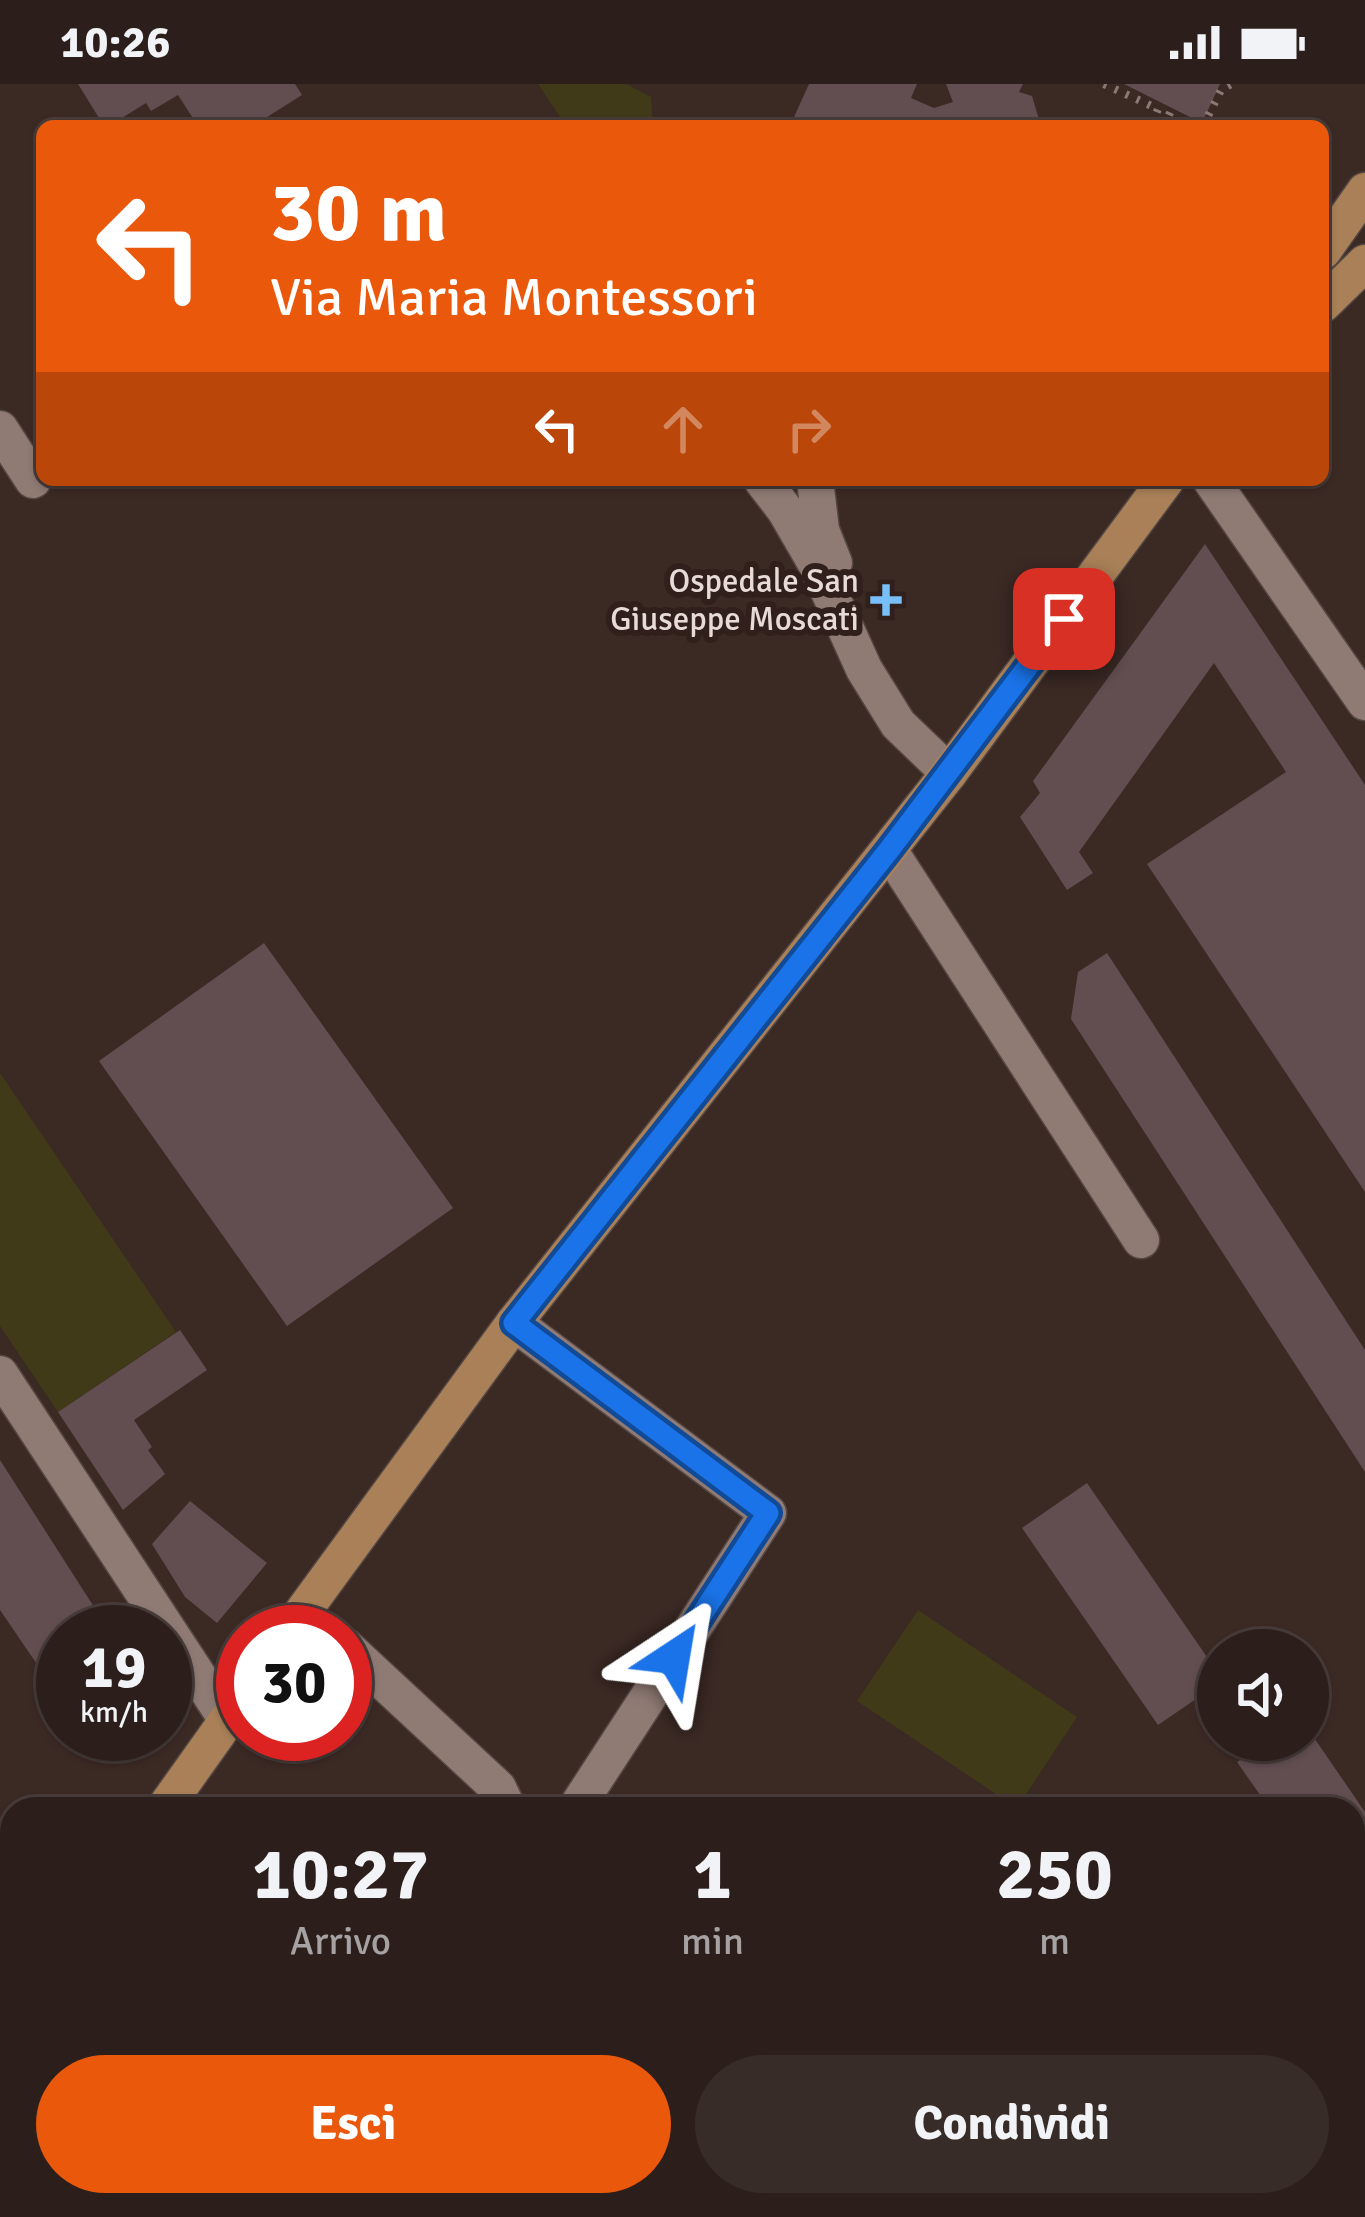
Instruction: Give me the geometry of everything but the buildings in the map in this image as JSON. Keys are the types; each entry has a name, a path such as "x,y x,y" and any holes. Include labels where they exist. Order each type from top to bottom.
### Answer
{"main road":[{"path":"1329,242 1365,191"},
{"path":"1329,298 1365,263"},
{"path":"320,1605 514,1323 949,773 1162,486"},
{"path":"173,1797 216,1736"}],"street":[{"path":"0,429 33,480"},
{"path":"766,486 818,567 864,669 898,724 949,773"},
{"path":"816,486 820,530 898,724"},
{"path":"1215,486 1365,702"},
{"path":"889,850 1141,1240"},
{"path":"514,1323 768,1513 583,1797"},
{"path":"0,1374 216,1682"},
{"path":"372,1671 502,1797"}],"path":[{"path":"1104,84 1158,109 1153,120"},
{"path":"1206,120 1221,90 1231,84"},
{"path":"1167,120 1172,108"}],"shaded area":[{"path":"538,84 627,84 651,97 653,120 562,120"},
{"path":"0,1073 176,1332 58,1412 0,1326"},
{"path":"918,1610 1077,1717 1024,1797 1001,1797 857,1701"}],"place":[{"name":"Ospedale San Giuseppe Moscati","path":"886,600"}],"route":[{"path":"674,1657 768,1513 514,1323 889,850 1064,619"}]}
